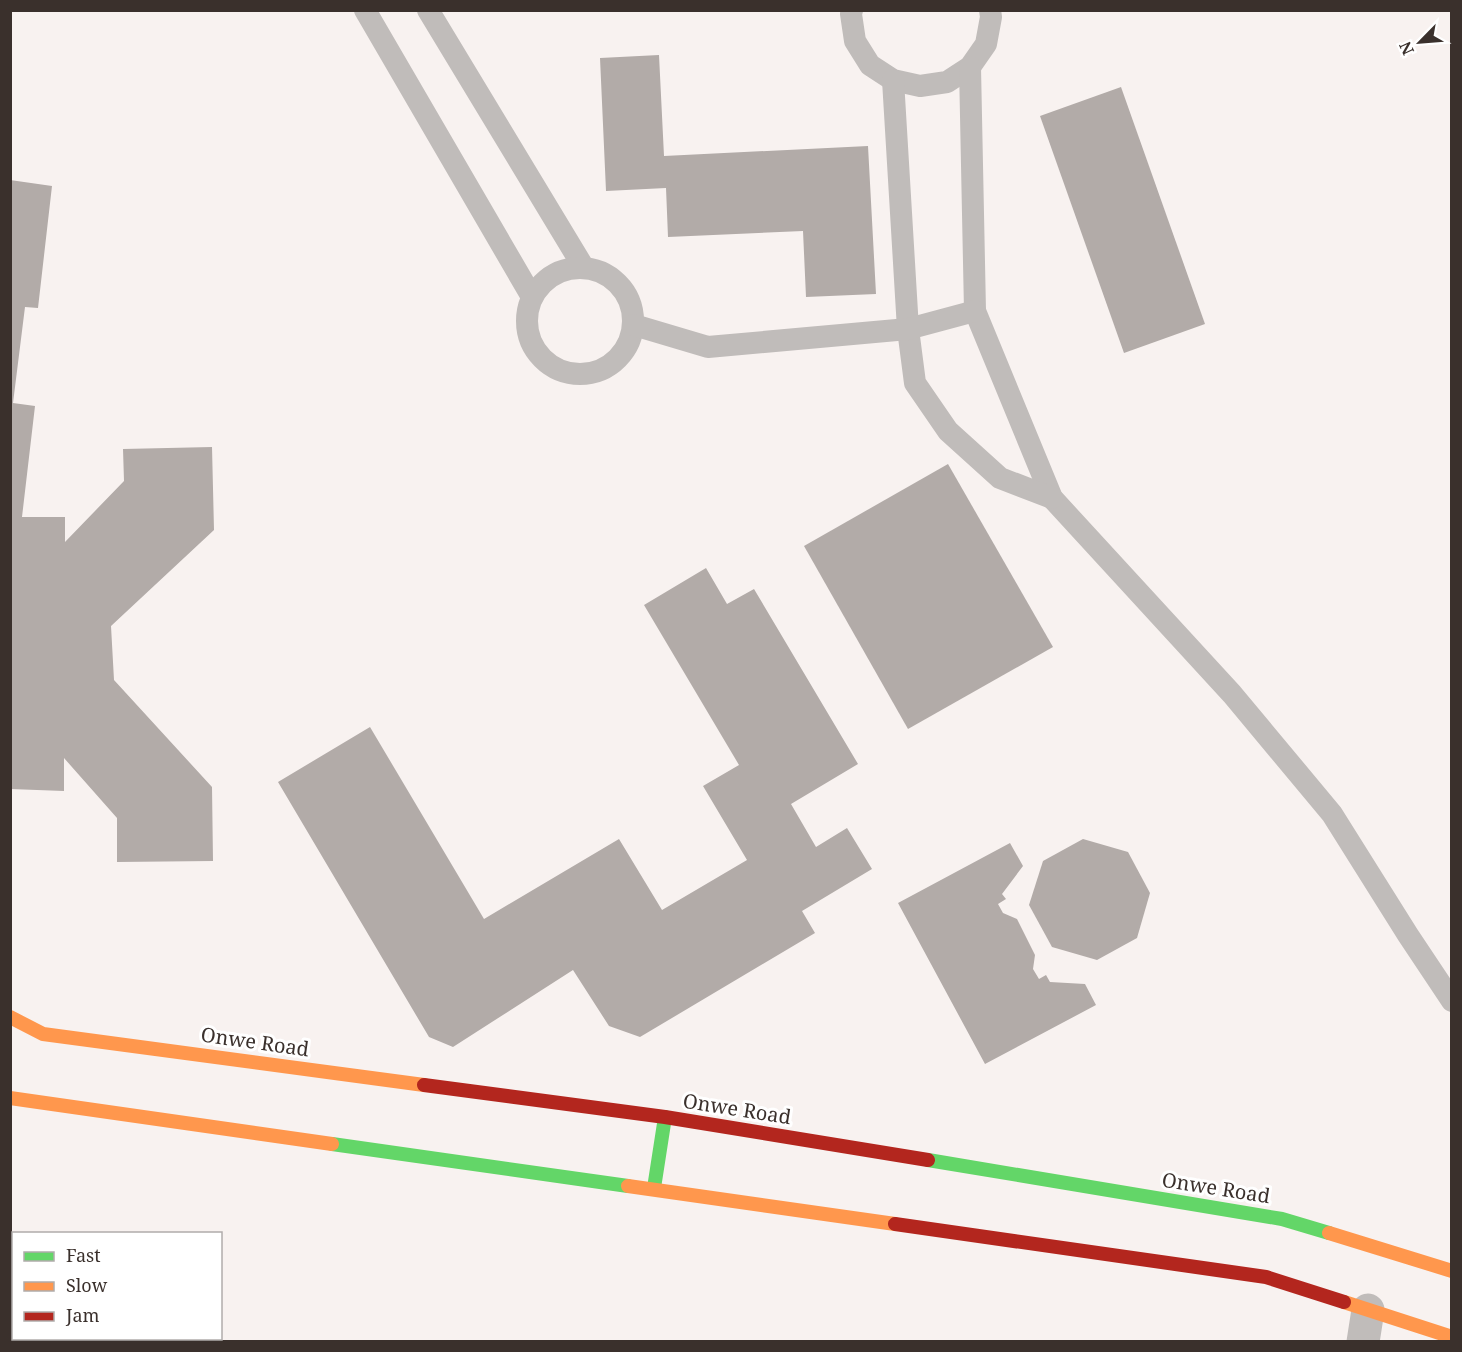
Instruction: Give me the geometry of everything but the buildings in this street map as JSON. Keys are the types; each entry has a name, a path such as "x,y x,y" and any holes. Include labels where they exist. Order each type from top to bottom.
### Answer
{"main road":[{"name":"Onwe Road","path":"10,1017 43,1034 665,1117 1282,1219 1452,1271"},
{"path":"10,1098 1266,1277 1452,1337"},
{"path":"654,1188 665,1117"}],"street":[{"path":"1363,1341 1368,1310"}],"lane":[{"path":"365,10 532,297"},
{"path":"428,10 584,268"},
{"path":"848,12 855,41 870,65 894,80 920,86 947,82 970,67 986,44 991,17 990,10"},
{"path":"970,67 975,311 1052,498 1232,694 1332,814 1452,1001"},
{"path":"894,80 908,328 915,383 948,431 1000,478 1052,498"},
{"path":"584,268 605,273 621,286 631,304 634,325 628,345 616,362 597,372 576,375 556,369 539,356 529,338 527,317 532,297 545,280 564,270 584,268"},
{"path":"634,325 708,347 908,328 975,311"}],"traffic: fast":[{"path":"654,1188 665,1117"},
{"path":"332,1144 628,1186"},
{"path":"928,1160 1282,1219 1329,1233"}],"traffic: slow":[{"path":"10,1017 43,1034 424,1085"},
{"path":"10,1098 332,1144"},
{"path":"628,1186 895,1224"},
{"path":"1329,1233 1452,1271"},
{"path":"1344,1302 1452,1337"}],"traffic: jam":[{"path":"424,1085 665,1117 928,1160"},
{"path":"895,1224 1266,1277 1344,1302"}]}
